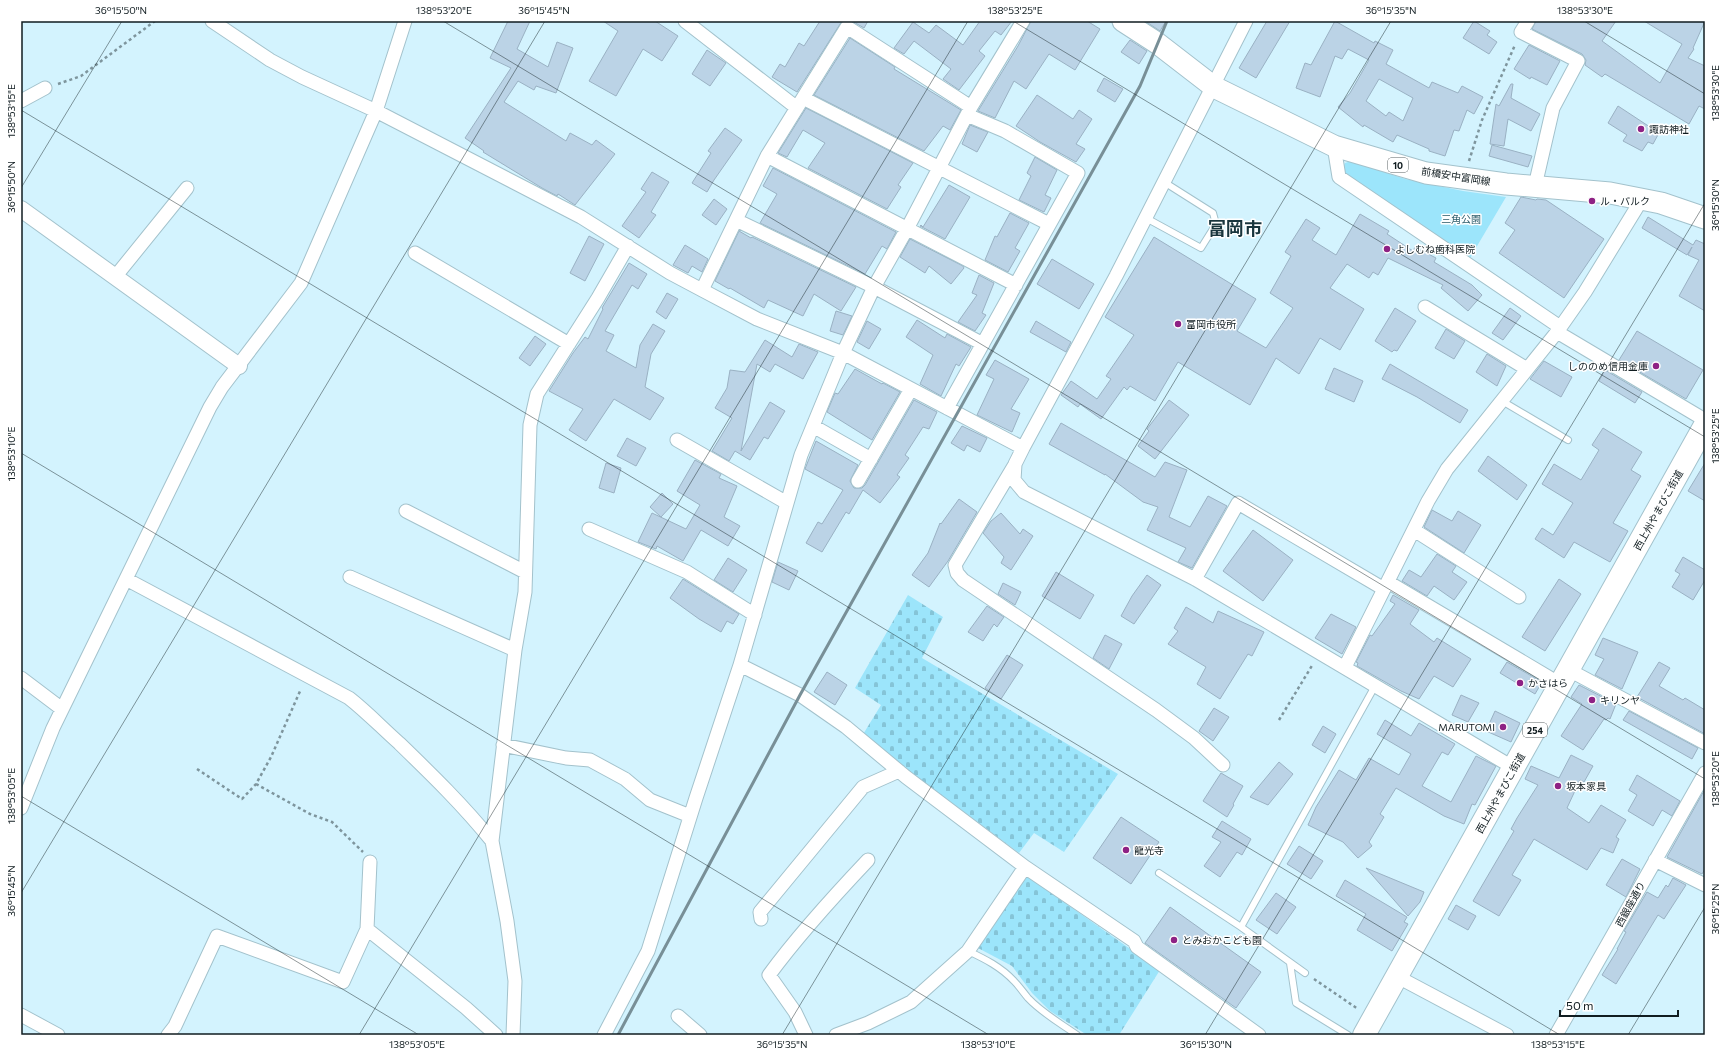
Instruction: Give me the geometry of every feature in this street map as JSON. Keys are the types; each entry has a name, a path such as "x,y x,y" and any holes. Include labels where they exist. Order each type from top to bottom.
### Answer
{"highway":[{"name":"西上州やまびこ街道","path":"1368,1027 1705,425"}],"main road":[{"name":"前橋安中富岡線","path":"1123,21 1160,46 1214,87 1334,146 1426,173 1506,184 1610,193 1661,203 1705,218"}],"street":[{"path":"212,21 270,60 296,74 376,111 581,218 670,273 757,319 843,353 1023,448"},
{"path":"21,808 53,728 210,407 222,387 301,283 376,111 405,21"},
{"path":"685,21 800,103 939,168 1049,224"},
{"path":"604,1035 648,951 690,816 740,665 801,456 843,353 874,287 908,228 969,111 1023,21"},
{"path":"1223,765 1194,738 1156,710 963,580 956,572 955,565 1015,464 1146,218 1214,87 1246,21"},
{"path":"1524,26 1578,61 1553,108 1535,186"},
{"path":"702,290 768,156 847,27 969,111 1078,173 947,408"},
{"path":"21,101 45,88"},
{"path":"1334,146 1339,177 1559,330 1705,420"},
{"path":"768,156 1016,284"},
{"path":"115,277 187,188"},
{"path":"1345,667 1428,501 1447,469 1559,330 1585,292 1642,199"},
{"path":"21,209 239,366"},
{"path":"736,220 874,287 982,344"},
{"path":"512,1035 515,981 507,921 492,841 515,650 525,592 530,425 537,394 598,298 628,246"},
{"path":"416,253 569,344"},
{"path":"1425,307 1527,369"},
{"path":"858,481 911,389"},
{"path":"813,426 871,459"},
{"path":"677,440 787,503"},
{"path":"1015,464 1014,480 1024,492 1195,579 1514,768"},
{"path":"1195,579 1238,502 1386,585 1564,677 1705,743"},
{"path":"406,511 525,572"},
{"path":"589,529 687,572 755,615"},
{"path":"1414,530 1519,597"},
{"path":"350,577 515,650"},
{"path":"126,579 349,698 366,711 447,789 472,816 492,841"},
{"path":"740,665 800,695 846,727 899,771 1025,867 1134,941 1137,946 1259,1035"},
{"path":"21,678 62,709"},
{"path":"503,745 566,758 590,760 625,779 650,800 690,816"},
{"path":"761,919 760,912 863,787 899,771"},
{"name":"西銀座通り","path":"1556,1035 1654,860 1705,773"},
{"path":"806,1035 795,1012 769,975 797,938 825,905 868,860"},
{"path":"1654,860 1705,885"},
{"path":"168,1035 175,1026 217,936 344,982 367,929 370,862"},
{"path":"836,1035 868,1023 911,1002 968,951 1025,867"},
{"path":"367,929 466,1008 496,1035"},
{"path":"1396,976 1507,1035"},
{"path":"21,1015 58,1035"},
{"path":"678,1016 700,1035"}],"lane":[{"path":"1146,218 1200,248 1216,224 1212,213 1164,182"},
{"path":"1502,401 1568,440"},
{"path":"1241,927 1375,686"},
{"path":"1159,873 1241,927 1290,964 1305,973"},
{"path":"968,951 991,962 1003,970 1028,998 1045,1013 1077,1035"},
{"path":"1290,964 1296,1003 1348,1035"}],"path":[{"path":"45,88 81,76 154,21"},
{"path":"1468,166 1482,120 1524,26"},
{"path":"1279,720 1319,652"},
{"path":"197,769 242,799 256,784 271,757 308,675"},
{"path":"256,784 310,814 332,822 361,849 370,862"},
{"path":"1305,973 1368,1027"}],"green space":[{"name":"三角公園","path":"1351,161 1405,179 1463,191 1506,197 1470,258 1347,178 1342,170 1345,163"},
{"path":"908,595 943,617 922,658 1118,774 1064,852 1034,833 1019,853 862,736 881,705 855,688"},
{"path":"1027,876 1160,970 1119,1035 1087,1035 1050,1011 1032,993 1012,966 978,948 1021,878"}],"building":[{"path":"508,21 530,21 517,49 548,67 557,42 573,48 556,93 536,86 534,90 518,81 504,102 566,141 570,133 592,145 596,140 615,154 575,205 558,194 557,196 542,188 483,152 484,151 465,138 511,68 490,58"},
{"path":"603,21 655,21 678,36 662,61 643,49 616,96 589,81 618,31"},
{"path":"820,21 842,21 797,92 772,77 780,64 785,67 799,43 804,46"},
{"path":"852,21 868,21 864,28"},
{"path":"980,21 1012,21 1001,35 995,31 979,51 985,56 959,90 943,79 951,69 914,41 904,54 894,48 913,22 929,33 936,25 963,45"},
{"path":"1031,21 1087,21 1100,29 1075,70 1049,54 1026,89 1014,81 995,118 978,111 1018,46"},
{"path":"1145,21 1166,21 1160,31"},
{"path":"1267,21 1290,21 1256,78 1239,68"},
{"path":"1335,21 1374,43 1375,41 1393,50 1386,64 1429,88 1432,82 1458,93 1462,86 1483,97 1474,114 1467,110 1459,131 1454,130 1445,156 1429,151 1429,149 1397,135 1393,142 1364,125 1363,127 1338,107 1350,93 1369,60 1348,49 1342,59 1335,56 1320,97 1296,88 1305,63 1311,65","holes":["1379,79 1413,98 1403,121 1389,112 1386,116 1366,101"]},
{"path":"1474,21 1490,31 1487,35 1497,42 1489,54 1463,38"},
{"path":"1536,21 1616,21 1602,41 1660,83 1682,44 1644,21 1705,21 1693,48 1694,49 1688,58 1705,66 1705,109 1699,106 1689,124 1605,74 1602,77 1585,65 1586,60 1582,54 1532,29"},
{"path":"850,38 895,67 894,69 961,110 950,130 943,126 924,151 814,95"},
{"path":"1130,40 1147,51 1139,64 1121,52"},
{"path":"1529,45 1560,61 1547,85 1531,77 1530,79 1514,69"},
{"path":"707,50 726,63 710,86 692,74"},
{"path":"1104,78 1123,89 1115,102 1097,91"},
{"path":"1511,84 1513,84 1511,98 1540,114 1531,131 1508,119 1504,146 1490,144 1496,104 1499,106"},
{"path":"1037,95 1073,119 1079,110 1092,119 1076,144 1085,149 1076,162 1040,142 1016,126"},
{"path":"1618,106 1659,133 1653,144 1648,142 1642,151 1623,141 1627,135 1608,123"},
{"path":"806,108 913,163 898,185 901,187 887,209 808,168 825,143 803,130 787,157 778,153"},
{"path":"970,125 988,132 977,152 962,144"},
{"path":"725,128 742,140 707,192 692,183 711,153 708,151"},
{"path":"1492,145 1532,156 1528,167 1489,156"},
{"path":"1035,157 1057,170 1045,195 1051,198 1044,212 1019,200 1031,176 1027,173"},
{"path":"773,168 896,232 887,249 882,246 865,274 760,223 777,194 763,186"},
{"path":"652,172 669,182 651,212 656,215 639,238 622,226 646,192 641,189"},
{"path":"949,185 970,197 945,239 920,226 921,225 923,227"},
{"path":"1521,197 1546,200 1604,239 1564,298 1499,253 1515,230 1505,223"},
{"path":"714,199 727,209 716,225 702,215"},
{"path":"1010,213 1029,223 1015,248 1020,251 1008,272 985,260 995,236 997,237"},
{"name":"富岡市役所","path":"1360,214 1389,231 1387,234 1413,251 1415,247 1436,258 1434,262 1472,285 1482,295 1468,311 1441,288 1443,285 1388,258 1378,275 1373,272 1369,278 1347,264 1330,288 1364,309 1340,350 1320,338 1299,374 1276,358 1250,405 1178,362 1155,401 1130,386 1127,390 1124,387 1101,419 1080,404 1078,407 1061,395 1071,381 1097,399 1111,379 1106,376 1134,335 1105,317 1154,237 1256,299 1237,331 1266,348 1293,308 1270,293 1291,256 1285,252 1306,219 1320,228 1312,240 1336,255"},
{"path":"1648,217 1693,245 1696,240 1705,244 1705,311 1679,296 1699,260 1688,255 1692,247 1687,255 1642,228"},
{"path":"739,231 856,287 841,311 814,294 803,316 768,300 764,308 715,281"},
{"path":"589,236 604,244 585,281 570,273"},
{"path":"910,239 963,266 964,268 951,284 929,266 925,273 900,257"},
{"path":"685,245 708,259 702,272 692,266 688,273 673,265"},
{"path":"1052,259 1094,284 1079,309 1037,284"},
{"path":"629,263 647,274 638,289 632,285 605,331 614,335 606,351 636,368 640,345 653,324 665,331 651,354 645,387 664,398 650,420 614,399 586,441 569,430 583,409 549,391 585,337 588,339 603,309 602,308"},
{"path":"979,275 994,283 982,313 986,315 975,331 958,322 977,295 972,293"},
{"path":"667,293 678,299 666,319 656,312"},
{"path":"1395,308 1416,321 1397,351 1394,350 1392,352 1375,341"},
{"path":"1510,308 1521,316 1503,340 1492,333"},
{"path":"836,311 852,316 843,335 830,331"},
{"path":"917,320 945,338 947,334 971,347 959,366 956,364 941,396 920,384 933,355 906,337"},
{"path":"867,321 881,329 869,349 857,342"},
{"path":"1036,321 1071,342 1066,352 1030,332"},
{"path":"1446,329 1465,341 1454,359 1435,348"},
{"path":"1637,331 1703,370 1686,399 1619,360"},
{"path":"535,336 546,344 530,366 519,358"},
{"path":"765,340 792,357 799,344 818,352 803,379 775,364 770,372 757,364 741,451 770,402 785,411 768,439 764,437 750,460 735,451 729,461 712,451 732,418 715,408 727,388 730,370 745,372"},
{"path":"1487,354 1506,366 1497,386 1476,372"},
{"path":"995,360 1029,379 1011,409 1020,413 1012,432 977,415 994,379 986,375"},
{"path":"1544,361 1572,377 1561,397 1530,379"},
{"path":"1390,364 1468,410 1460,423 1417,397 1382,379"},
{"path":"1334,368 1363,381 1354,402 1325,389"},
{"path":"855,369 900,392 872,440 827,412 835,393 838,394"},
{"path":"1605,370 1642,392 1635,403 1599,381"},
{"path":"914,400 937,412 929,429 923,427 905,455 909,458 897,475 900,477 880,503 863,490 849,514 846,512 822,552 806,543 818,522 822,524 843,490 805,469 816,441 858,465 850,481 854,488 862,488"},
{"path":"1169,400 1189,415 1155,459 1138,446 1149,431 1147,429"},
{"path":"1061,423 1155,477 1165,462 1187,470 1169,517 1190,527 1208,496 1227,506 1192,568 1178,562 1186,548 1147,530 1158,507 1143,502 1105,474 1049,444"},
{"path":"962,426 987,438 980,452 967,445 964,451 951,443"},
{"path":"1603,428 1642,452 1631,470 1641,476 1613,523 1628,531 1610,562 1574,542 1564,558 1535,539 1542,528 1553,535 1573,503 1542,484 1554,464 1581,480 1599,450 1592,445"},
{"path":"627,438 646,448 636,466 617,456"},
{"path":"1488,456 1527,485 1517,500 1478,471"},
{"path":"695,460 721,474 719,478 737,486 724,517 740,526 728,546 701,530 683,561 657,546 656,549 638,542 652,513 686,529 700,505 677,491"},
{"path":"606,463 621,468 614,493 599,488"},
{"path":"1705,463 1705,501 1688,491"},
{"path":"662,493 673,504 661,517 650,507"},
{"path":"959,499 977,512 948,561 929,587 912,575 928,553 940,523 941,524"},
{"path":"1432,510 1452,521 1458,511 1481,525 1464,553 1424,527"},
{"path":"1001,513 1020,534 1023,529 1033,536 1011,570 1001,563 1004,557 983,533 991,521"},
{"path":"1253,530 1293,560 1263,601 1223,571"},
{"path":"1437,554 1456,566 1452,572 1467,582 1454,600 1434,586 1427,596 1402,581 1409,570 1421,577"},
{"path":"1683,557 1705,570 1705,580 1693,600 1672,587 1680,574 1675,571"},
{"path":"728,558 747,570 733,592 714,580"},
{"path":"778,562 798,571 789,590 772,582"},
{"path":"1056,572 1094,595 1080,619 1042,596"},
{"path":"1147,575 1161,585 1134,624 1121,616 1132,596"},
{"path":"683,579 739,614 733,624 727,621 721,632 699,619 670,598"},
{"path":"1559,579 1581,594 1545,651 1522,637"},
{"path":"1003,583 1021,592 1015,605 998,594"},
{"path":"1393,595 1419,610 1410,624 1434,642 1437,638 1471,659 1453,687 1434,676 1419,699 1401,691 1357,666 1358,663 1356,662 1370,635 1372,636 1395,604 1390,601"},
{"path":"987,606 1004,617 997,627 994,624 983,641 968,632"},
{"path":"1186,607 1213,623 1218,611 1264,632 1252,656 1248,654 1220,699 1197,684 1206,667 1168,644 1178,631 1174,628"},
{"path":"1331,614 1356,627 1342,654 1315,638"},
{"path":"1105,635 1122,644 1109,669 1093,658"},
{"path":"1603,638 1638,652 1622,689 1595,675 1604,659 1595,655"},
{"path":"1007,655 1023,665 1001,699 985,688"},
{"path":"1507,662 1542,682 1535,694 1500,673"},
{"path":"1659,662 1670,668 1659,686 1683,700 1685,698 1705,710 1705,734 1637,697"},
{"path":"827,672 847,685 835,705 814,692"},
{"path":"1579,685 1616,704 1610,719 1604,719 1583,750 1561,736 1582,704 1571,697"},
{"path":"1461,695 1479,703 1468,722 1452,715"},
{"path":"1214,708 1229,717 1213,741 1199,731"},
{"path":"1495,711 1520,723 1511,742 1486,731"},
{"path":"1629,711 1698,748 1692,759 1623,720"},
{"path":"1385,720 1411,736 1419,723 1455,744 1448,755 1442,752 1422,786 1451,802 1476,756 1496,766 1475,805 1472,804 1464,824 1444,816 1396,788 1380,814 1384,817 1369,842 1372,846 1358,858 1343,842 1308,825 1316,807 1339,770 1356,780 1369,758 1399,775 1411,754 1377,734"},
{"path":"1323,726 1336,734 1325,753 1312,745"},
{"path":"1571,755 1593,766 1584,782 1580,780 1567,808 1589,823 1601,805 1626,820 1616,837 1619,839 1613,853 1601,848 1587,870 1534,839 1512,875 1521,880 1499,916 1473,901 1514,831 1511,829 1517,818 1538,785 1525,779 1531,766 1559,778"},
{"path":"1279,762 1293,774 1268,805 1250,797"},
{"path":"1221,773 1243,786 1227,817 1203,801"},
{"path":"1637,775 1680,801 1672,816 1662,810 1653,826 1628,811 1637,795 1629,790"},
{"path":"1705,789 1705,869 1702,874 1667,857"},
{"name":"龍光寺","path":"1121,817 1159,842 1131,884 1093,858"},
{"path":"1222,821 1251,839 1242,855 1237,852 1220,877 1204,866 1221,842 1212,837"},
{"path":"1299,846 1323,861 1311,879 1287,864"},
{"path":"1622,859 1640,869 1626,897 1606,885"},
{"path":"1366,868 1424,892 1420,902 1408,916"},
{"path":"1673,878 1686,885 1664,919 1658,915 1616,984 1602,975 1618,949 1626,932 1624,931 1647,892 1658,898 1666,885 1668,887"},
{"path":"1345,880 1407,917 1404,922 1408,924 1392,951 1357,930 1366,914 1336,896"},
{"path":"1276,893 1296,907 1277,934 1256,920"},
{"path":"1456,905 1476,916 1468,930 1448,919"},
{"path":"1170,907 1261,972 1236,1008 1145,943"}],"railway":[{"path":"618,1035 800,695 1140,86 1167,21"}],"place":[{"name":"諏訪神社","path":"1641,129"},
{"name":"ル・パルク","path":"1592,201"},
{"name":"よしむね歯科医院","path":"1387,249"},
{"name":"富岡市役所","path":"1178,324"},
{"name":"しののめ信用金庫","path":"1656,366"},
{"name":"かさはら","path":"1520,683"},
{"name":"キリンヤ","path":"1592,700"},
{"name":"MARUTOMI","path":"1503,727"},
{"name":"坂本家具","path":"1558,786"},
{"name":"龍光寺","path":"1126,850"},
{"name":"とみおかこども園","path":"1174,940"}],"district":[{"name":"富岡市","path":"1235,228"}]}
